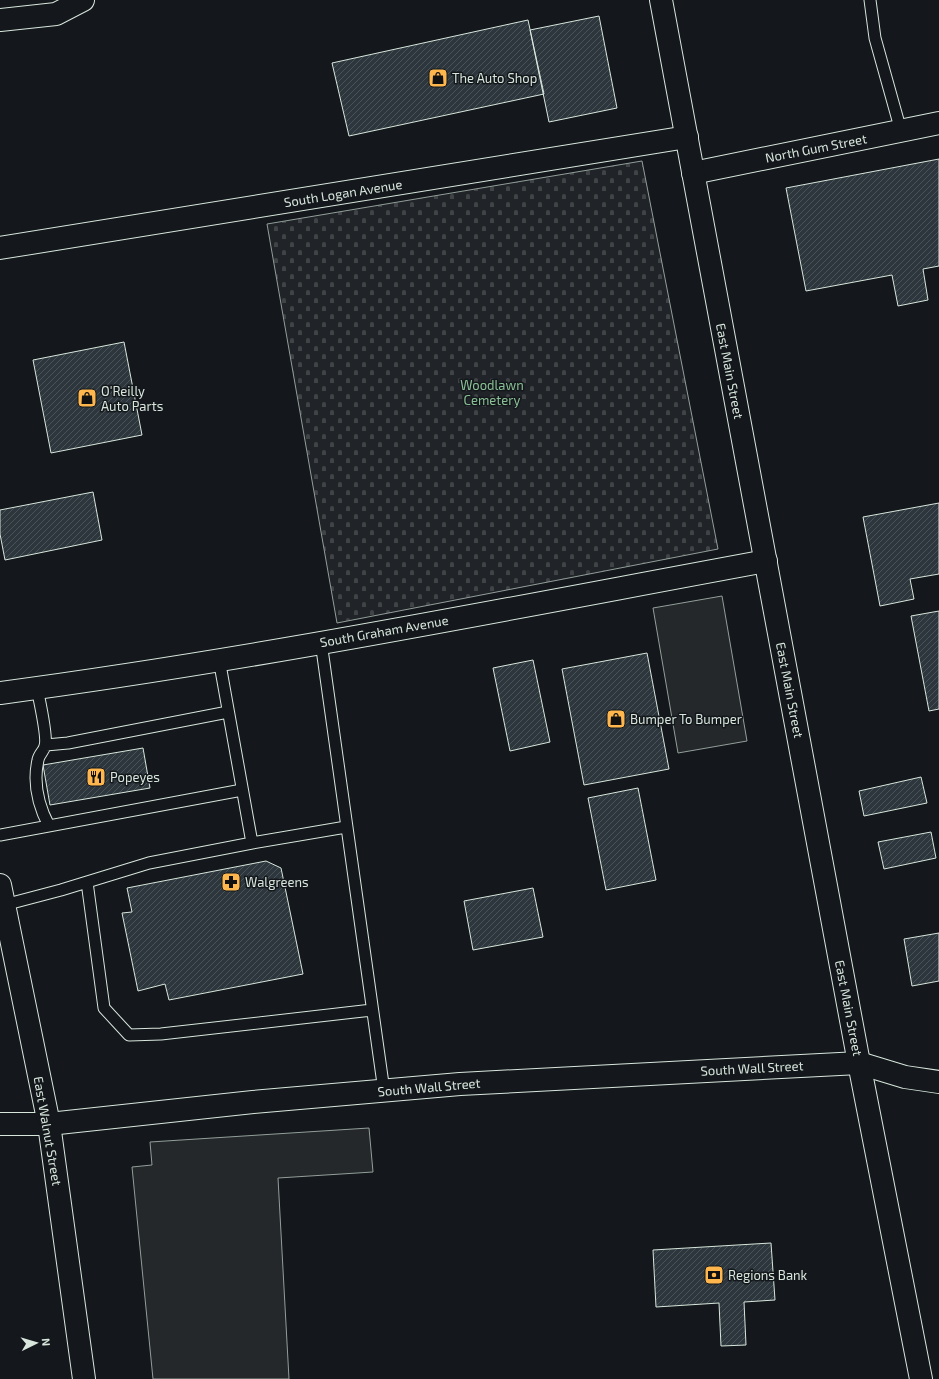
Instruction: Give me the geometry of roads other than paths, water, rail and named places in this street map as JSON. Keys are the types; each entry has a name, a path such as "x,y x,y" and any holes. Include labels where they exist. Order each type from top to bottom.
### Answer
{"main road":[{"path":"0,20 56,14 83,0"},
{"name":"East Main Street","path":"661,0 859,1063 921,1379"},
{"name":"North Gum Street","path":"693,173 939,123"},
{"name":"South Logan Avenue","path":"0,248 687,137"},
{"name":"South Graham Avenue","path":"0,693 321,642 766,561"},
{"name":"East Walnut Street","path":"2,895 49,1124 84,1379"},
{"name":"South Wall Street","path":"0,1124 49,1124 253,1102 460,1084 859,1063 905,1077 939,1082"}],"lane":[{"path":"870,0 875,38 901,131"},
{"path":"321,642 384,1091"},
{"path":"219,659 252,843"},
{"path":"36,688 46,745 38,758 36,774 38,795 42,812 49,826"},
{"path":"46,745 68,743 228,712"},
{"path":"0,835 242,790"},
{"path":"2,895 61,890 149,863 346,827"},
{"path":"87,882 104,1008 129,1035 160,1034 372,1010"}],"place":[{"name":"The Auto Shop","path":"438,78"},
{"name":"O'Reilly Auto Parts","path":"87,398"},
{"name":"Bumper To Bumper","path":"616,719"},
{"name":"Popeyes","path":"96,777"},
{"name":"Walgreens","path":"231,882"},
{"name":"Regions Bank","path":"714,1275"}],"park label":[{"name":"Woodlawn Cemetery","path":"492,392"}]}
